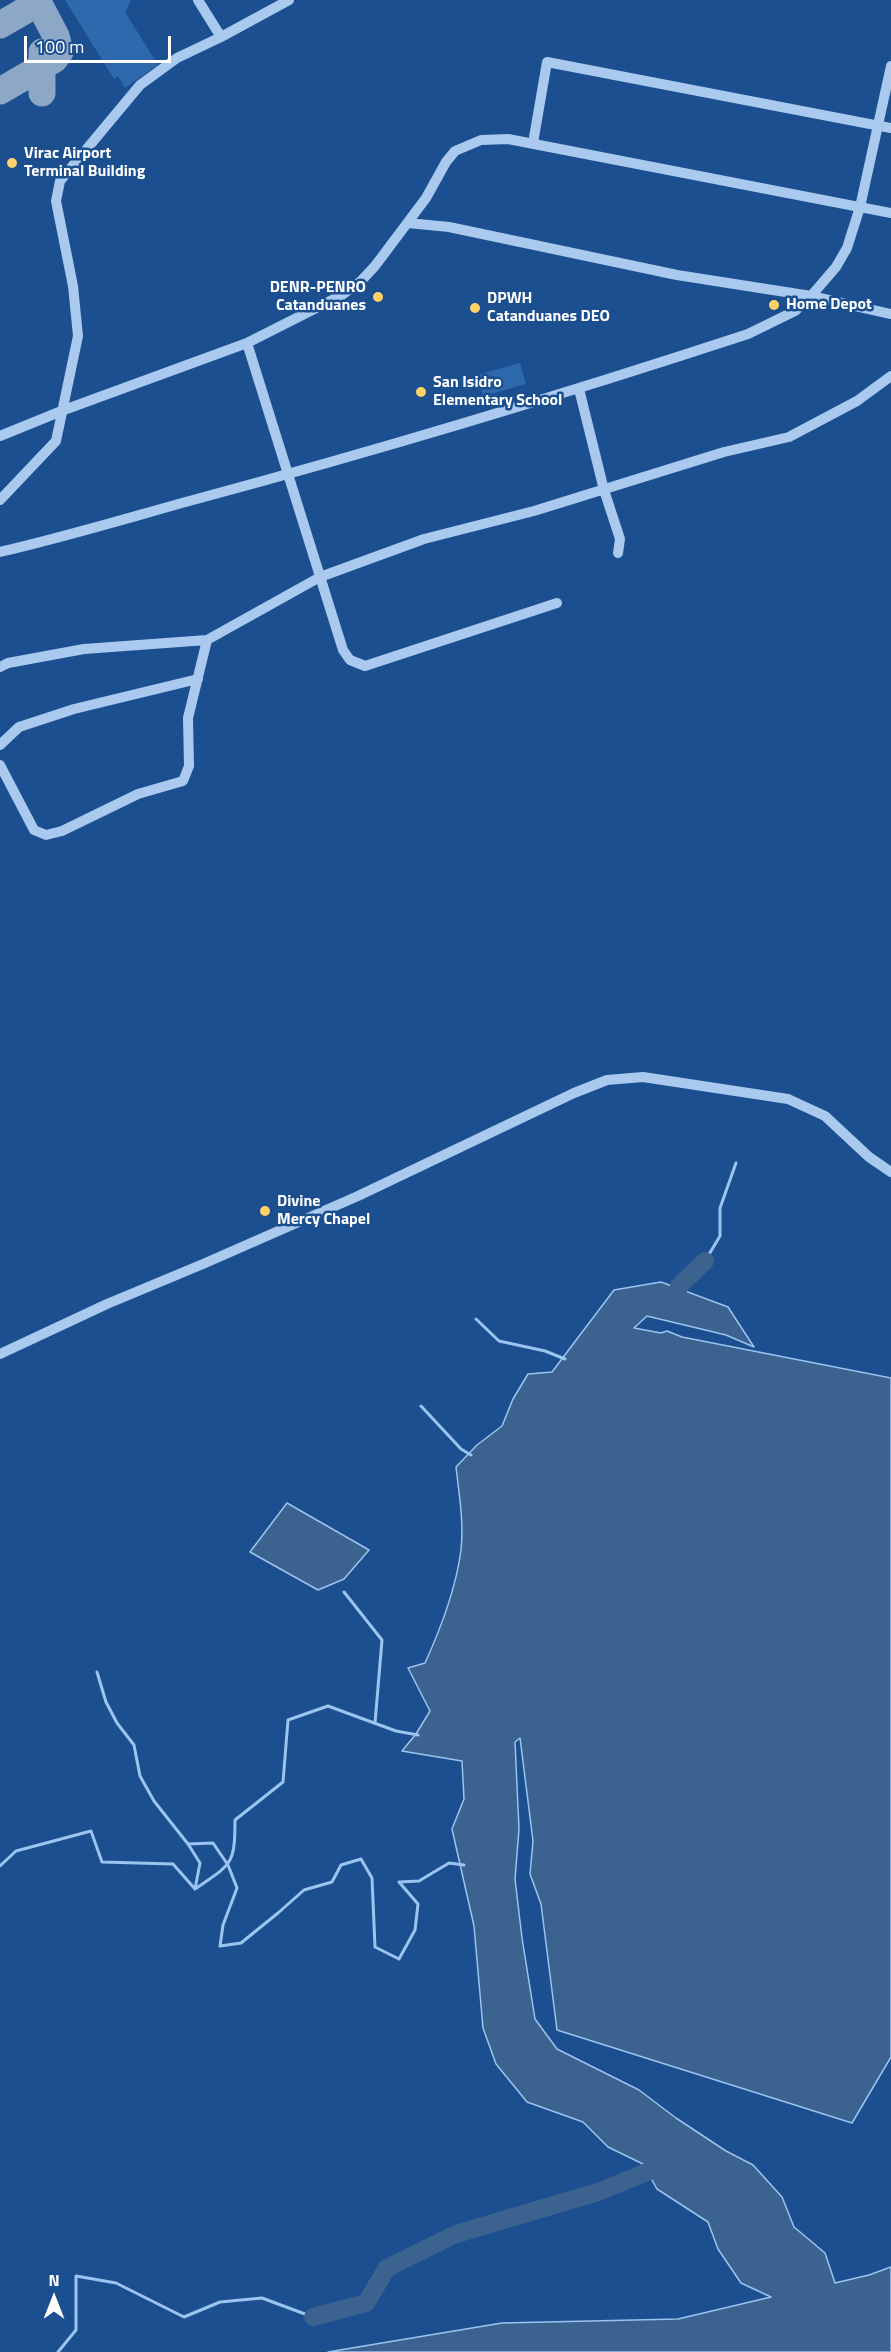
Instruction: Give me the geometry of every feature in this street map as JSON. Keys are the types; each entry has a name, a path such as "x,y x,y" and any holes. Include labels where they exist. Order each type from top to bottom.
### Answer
{"street":[{"path":"198,0 221,37"},
{"path":"0,500 56,441 78,336 73,286 57,201 60,181 140,85 177,58 289,0"},
{"path":"533,143 547,62 891,128"},
{"path":"0,552 48,541 287,475 579,389 748,334 795,311 836,267 847,248 860,207 891,66"},
{"path":"0,436 247,343 342,295 361,281 375,266 426,198 446,162 455,151 481,140 495,138 533,143 891,213"},
{"path":"408,223 449,227 677,275 811,296 891,314"},
{"path":"247,343 343,650 350,660 365,666 558,603"},
{"path":"0,667 8,663 84,649 207,640 320,577 424,539 534,511 724,452 789,437 857,402 891,376"},
{"path":"579,389 604,490 620,539 618,553"},
{"path":"0,765 34,830 46,835 62,831 138,794 183,781 189,766 188,718 207,640"},
{"path":"0,745 20,727 30,723 74,709 198,679"},
{"path":"0,1354 107,1304 358,1196 574,1093 607,1080 643,1077 788,1099 825,1116 869,1157 891,1172"}],"shaded area":[{"path":"65,0 131,0 125,12 158,65 125,88 118,76 114,79"},
{"path":"520,363 526,384 483,396 477,375"},
{"path":"661,1282 728,1307 754,1347 726,1335 647,1316 634,1328 661,1333 667,1331 682,1337 891,1378 891,2057 852,2123 557,2030 541,1904 530,1874 533,1841 520,1738 515,1742 519,1829 515,1879 535,2019 557,2049 639,2090 726,2151 753,2165 782,2197 794,2227 825,2253 835,2283 891,2267 891,2352 328,2352 502,2323 678,2319 771,2297 741,2283 718,2249 708,2222 657,2189 643,2164 608,2147 583,2122 527,2102 496,2064 483,2028 474,1926 452,1829 464,1799 462,1761 402,1751 430,1711 408,1668 425,1663 447,1608 459,1564 462,1529 456,1467 477,1445 502,1426 513,1399 528,1374 552,1372 614,1290"},
{"path":"287,1503 369,1550 344,1579 318,1590 250,1552"}],"waterway":[{"path":"705,1261 720,1236 720,1208 736,1163"},
{"path":"664,1301 677,1297 679,1286 705,1261"},
{"path":"476,1319 499,1341 545,1351 565,1359"},
{"path":"421,1406 461,1449 471,1455"},
{"path":"344,1592 382,1640 375,1723"},
{"path":"97,1672 106,1702 117,1723 134,1745 140,1776 154,1801 200,1863 195,1889"},
{"path":"0,1866 16,1851 91,1831 102,1862 173,1864 195,1889 228,1862 234,1847 235,1820 283,1782 288,1720 328,1706 396,1731 418,1735"},
{"path":"188,1844 213,1843 228,1865 237,1888 223,1925 220,1946 241,1943 304,1890 332,1882 341,1865 361,1859 372,1878 375,1947 399,1959 415,1930 418,1904 399,1882 419,1881 449,1863 464,1865"},
{"path":"313,2317 366,2303 387,2268 456,2234 598,2192 669,2163"},
{"path":"58,2352 76,2330 76,2276 116,2283 184,2317 220,2302 262,2298 313,2317"}],"taxiway":[{"path":"0,25 26,10 30,0"},
{"path":"0,91 55,59 60,52 56,36 37,0"},
{"path":"42,52 42,93"}],"place":[{"name":"Virac Airport Terminal Building","path":"12,163"},
{"name":"DENR-PENRO Catanduanes","path":"378,297"},
{"name":"Home Depot","path":"774,305"},
{"name":"DPWH Catanduanes DEO","path":"475,308"},
{"name":"San Isidro Elementary School","path":"421,392"},
{"name":"Divine Mercy Chapel","path":"265,1211"}]}
